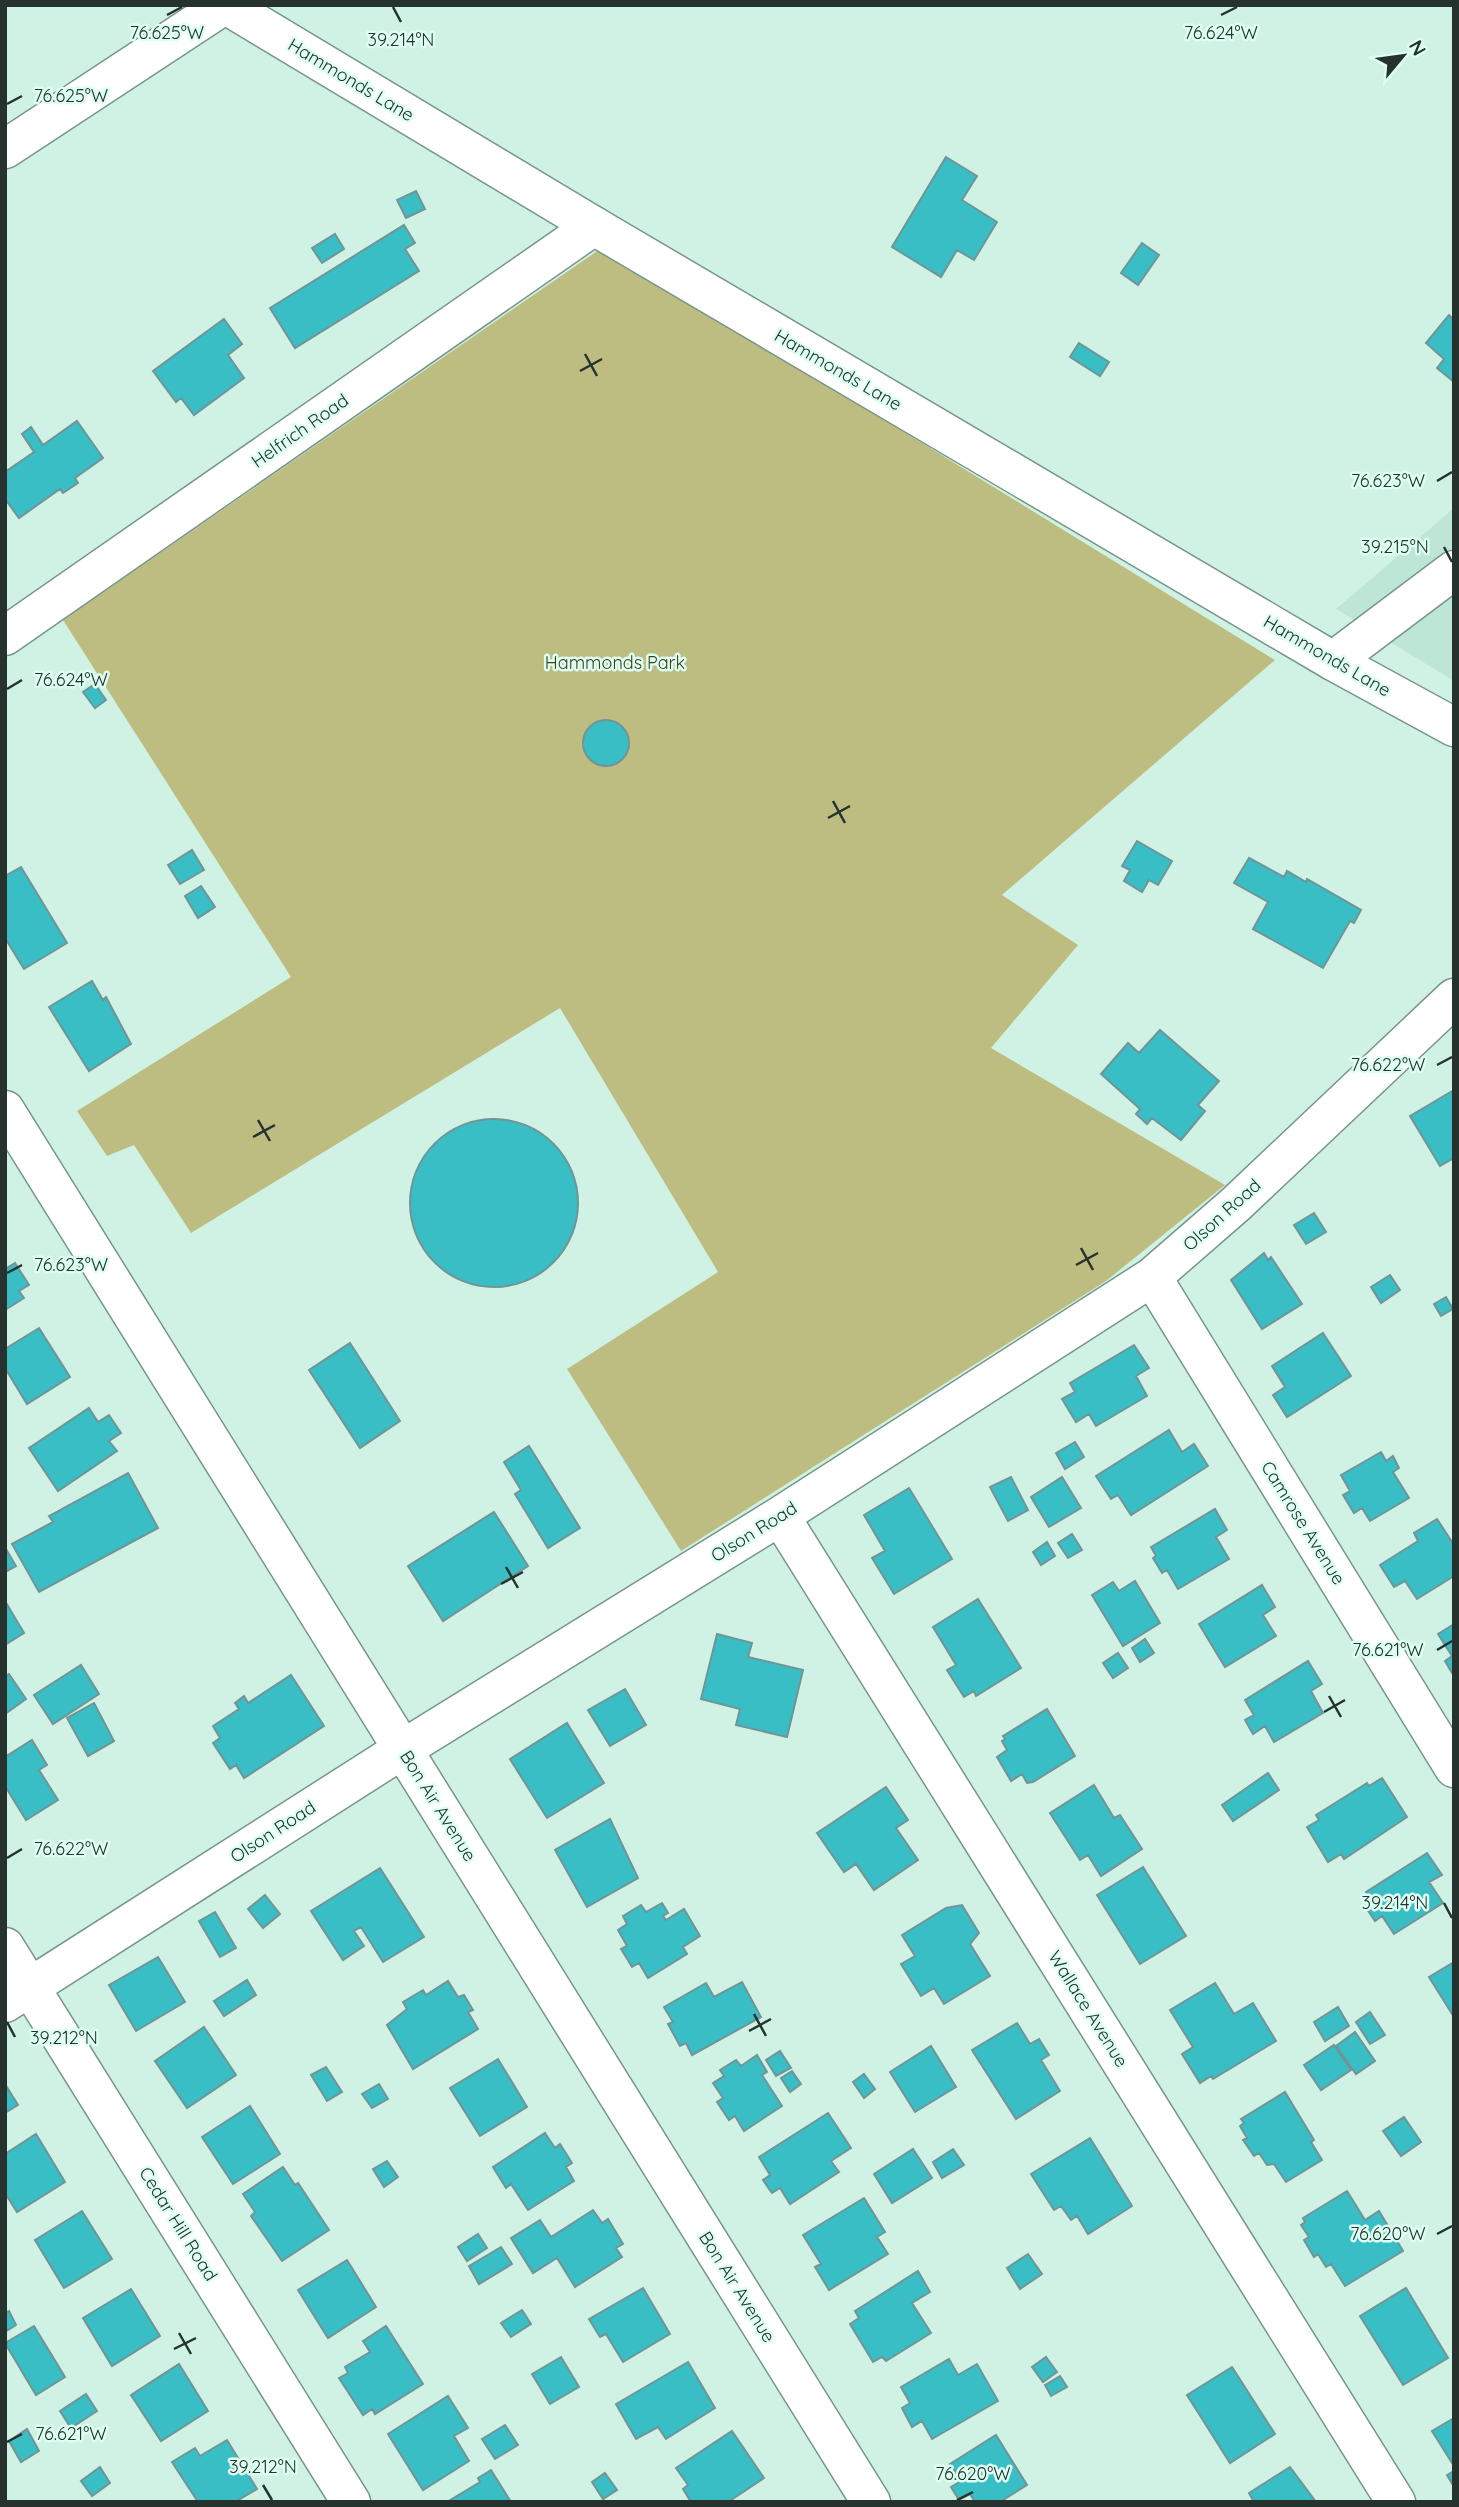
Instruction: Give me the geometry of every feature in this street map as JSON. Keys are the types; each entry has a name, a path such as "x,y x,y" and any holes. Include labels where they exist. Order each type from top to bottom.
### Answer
{"main road":[{"name":"Hammonds Lane","path":"225,5 594,226 1333,661 1454,727"},
{"path":"5,149 225,5"},
{"name":"Helfrich Road","path":"5,636 594,226"},
{"path":"1333,661 1454,570"},
{"name":"Olson Road","path":"18,1995 403,1749 780,1516 1152,1277 1236,1204 1454,998"},
{"name":"Bon Air Avenue","path":"5,1110 871,2502"},
{"name":"Camrose Avenue","path":"1152,1277 1454,1768"},
{"name":"Wallace Avenue","path":"780,1516 1396,2502"},
{"name":"Cedar Hill Road","path":"5,1947 18,1995 351,2502"}],"shaded area":[{"path":"1454,508 1454,681 1336,609"}],"green space":[{"name":"Hammonds Park","path":"603,247 1275,660 1002,895 1078,945 991,1048 1225,1185 1106,1281 681,1551 567,1369 718,1272 560,1008 191,1233 134,1145 107,1156 77,1111 291,977 63,620"}],"building":[{"path":"946,157 977,176 962,200 997,222 974,260 957,250 941,277 892,247"},
{"path":"416,191 425,209 406,218 397,200"},
{"path":"404,225 415,243 405,249 419,271 295,348 270,308"},
{"path":"335,234 344,249 322,263 312,248"},
{"path":"1142,243 1159,255 1138,285 1121,273"},
{"path":"1449,315 1454,320 1454,382 1437,368 1444,359 1426,343"},
{"path":"224,319 242,344 228,355 244,378 194,415 181,398 176,402 153,371"},
{"path":"1079,343 1109,362 1100,376 1070,357"},
{"path":"77,421 103,458 75,478 78,483 63,493 60,489 19,518 5,499 5,472 34,452 22,434 31,427 43,445"},
{"path":"95,684 106,700 95,708 83,692"},
{"path":"606,720 623,726 629,743 623,760 606,766 589,760 583,743 589,726"},
{"path":"1137,841 1172,861 1158,885 1149,880 1142,892 1124,881 1130,870 1122,866"},
{"path":"192,850 204,870 180,884 168,865"},
{"path":"1249,858 1284,877 1287,871 1306,882 1307,879 1361,910 1354,923 1350,921 1323,968 1253,929 1268,902 1234,883"},
{"path":"21,867 67,943 24,969 5,938 5,876"},
{"path":"201,886 215,907 198,918 185,896"},
{"path":"92,981 103,1000 106,997 131,1044 89,1071 49,1007"},
{"path":"1160,1030 1219,1081 1198,1105 1205,1111 1181,1140 1152,1118 1147,1124 1136,1114 1140,1109 1101,1074 1128,1043 1139,1053"},
{"path":"1454,1090 1454,1158 1440,1166 1410,1116"},
{"path":"494,1119 526,1125 554,1143 572,1171 578,1203 572,1235 554,1263 526,1281 494,1287 462,1281 434,1263 416,1235 410,1203 416,1171 434,1143 462,1125"},
{"path":"1314,1213 1326,1232 1306,1244 1294,1225"},
{"path":"1264,1253 1268,1260 1271,1257 1302,1304 1262,1329 1231,1280"},
{"path":"15,1263 29,1285 19,1291 24,1298 5,1310 5,1269"},
{"path":"1390,1275 1400,1290 1381,1303 1371,1287"},
{"path":"1446,1297 1453,1309 1441,1316 1434,1304"},
{"path":"39,1328 70,1377 27,1404 5,1368 5,1349"},
{"path":"1323,1333 1351,1376 1287,1417 1273,1395 1285,1387 1272,1366"},
{"path":"350,1343 400,1421 360,1448 309,1370"},
{"path":"1134,1345 1149,1368 1136,1376 1147,1396 1096,1426 1089,1414 1076,1422 1062,1399 1075,1392 1070,1383"},
{"path":"89,1408 98,1422 109,1415 121,1433 109,1441 117,1451 58,1491 29,1448"},
{"path":"1169,1430 1182,1452 1194,1444 1208,1466 1131,1515 1118,1495 1111,1499 1096,1476"},
{"path":"1075,1442 1084,1457 1065,1469 1056,1453"},
{"path":"529,1446 580,1528 548,1548 515,1494 521,1490 504,1462"},
{"path":"1381,1452 1386,1461 1393,1456 1399,1468 1393,1472 1409,1498 1370,1521 1362,1508 1354,1513 1343,1495 1350,1491 1341,1475"},
{"path":"128,1473 158,1528 39,1592 12,1544 53,1522 49,1516"},
{"path":"1011,1477 1028,1510 1008,1521 990,1487"},
{"path":"1062,1477 1081,1508 1049,1527 1031,1497"},
{"path":"909,1488 952,1559 894,1594 872,1558 885,1551 864,1515"},
{"path":"1215,1509 1227,1530 1216,1537 1229,1559 1178,1589 1167,1570 1162,1573 1153,1558 1156,1556 1151,1547"},
{"path":"494,1512 528,1566 443,1621 408,1566"},
{"path":"1437,1519 1454,1545 1454,1576 1417,1599 1405,1581 1394,1587 1380,1565 1418,1541 1414,1533"},
{"path":"1072,1534 1082,1550 1068,1558 1058,1543"},
{"path":"1047,1542 1055,1556 1041,1565 1033,1552"},
{"path":"5,1550 16,1566 5,1572"},
{"path":"1135,1581 1160,1623 1123,1646 1092,1595 1113,1582 1119,1591"},
{"path":"1262,1585 1275,1607 1263,1615 1276,1636 1225,1667 1199,1624"},
{"path":"978,1599 1021,1668 976,1696 974,1691 964,1697 947,1670 956,1665 933,1627"},
{"path":"5,1601 24,1633 5,1645"},
{"path":"1454,1624 1452,1673 1445,1661 1452,1656 1438,1634"},
{"path":"717,1634 752,1643 748,1657 803,1670 787,1737 736,1725 740,1709 701,1699"},
{"path":"1145,1639 1154,1653 1140,1662 1132,1648"},
{"path":"1118,1653 1128,1668 1113,1678 1103,1663"},
{"path":"1308,1661 1322,1684 1311,1691 1323,1713 1274,1742 1265,1726 1253,1734 1245,1720 1254,1715 1245,1700"},
{"path":"81,1665 99,1694 53,1724 34,1695"},
{"path":"9,1674 26,1699 5,1714 5,1676"},
{"path":"291,1675 324,1726 244,1778 236,1765 230,1769 213,1743 220,1738 213,1726 239,1709 235,1703 244,1696 248,1703"},
{"path":"625,1689 646,1725 610,1746 588,1710"},
{"path":"94,1703 114,1741 88,1756 67,1718"},
{"path":"1047,1709 1075,1756 1033,1782 1027,1783 1022,1774 1011,1781 997,1757 1007,1750 1002,1741 1005,1739 1003,1736"},
{"path":"567,1723 604,1783 547,1818 510,1759"},
{"path":"32,1740 47,1765 39,1770 58,1800 26,1820 5,1786 5,1757"},
{"path":"1268,1773 1279,1790 1233,1821 1222,1805"},
{"path":"1382,1778 1407,1817 1344,1859 1341,1854 1328,1862 1307,1827 1319,1820 1316,1815 1367,1783 1369,1786"},
{"path":"1094,1785 1114,1818 1120,1815 1142,1849 1101,1876 1088,1855 1080,1860 1050,1813"},
{"path":"886,1787 908,1820 896,1828 918,1860 874,1890 856,1864 844,1872 817,1833"},
{"path":"610,1819 638,1878 587,1907 555,1850"},
{"path":"1427,1853 1442,1875 1429,1882 1443,1903 1394,1934 1382,1916 1375,1921 1367,1909 1374,1905 1366,1892"},
{"path":"1143,1867 1186,1936 1140,1964 1097,1895"},
{"path":"380,1868 424,1937 383,1962 361,1927 354,1931 364,1946 343,1960 311,1911"},
{"path":"265,1895 280,1914 263,1928 248,1909"},
{"path":"662,1903 668,1913 663,1916 666,1920 684,1909 700,1936 683,1947 687,1954 648,1978 639,1963 632,1967 621,1949 627,1946 618,1930 627,1924 623,1916 641,1905 646,1912"},
{"path":"962,1905 979,1933 970,1944 990,1976 944,2004 934,1988 921,1996 901,1964 915,1956 902,1935 946,1908"},
{"path":"215,1912 236,1948 220,1957 199,1921"},
{"path":"158,1957 185,2002 136,2031 109,1985"},
{"path":"1454,1962 1454,2017 1429,1977"},
{"path":"247,1980 256,1995 224,2016 214,2001"},
{"path":"448,1981 458,1997 464,1995 473,2010 468,2012 478,2029 413,2069 387,2025 407,2009 403,2002 423,1990 426,1995"},
{"path":"742,1982 761,2017 692,2055 686,2043 680,2046 668,2024 673,2022 664,2007 706,1983 714,1997"},
{"path":"1215,1983 1234,2014 1253,2003 1276,2041 1213,2079 1211,2076 1200,2083 1182,2054 1193,2047 1170,2010"},
{"path":"1338,2007 1349,2026 1325,2041 1314,2022"},
{"path":"1370,2012 1385,2035 1370,2044 1356,2022"},
{"path":"1017,2023 1030,2044 1039,2039 1049,2055 1041,2060 1060,2091 1016,2119 972,2050"},
{"path":"204,2027 236,2075 187,2108 155,2061"},
{"path":"1355,2032 1375,2061 1356,2074 1336,2046"},
{"path":"1334,2045 1351,2070 1321,2090 1304,2065"},
{"path":"931,2046 956,2087 915,2112 890,2072"},
{"path":"780,2051 791,2068 776,2076 766,2060"},
{"path":"757,2055 767,2072 762,2075 782,2106 744,2131 735,2116 729,2120 717,2102 723,2098 713,2083 724,2076 720,2070 736,2060 741,2066"},
{"path":"498,2059 527,2107 480,2136 450,2088"},
{"path":"326,2067 342,2092 327,2101 311,2075"},
{"path":"792,2071 801,2084 790,2092 781,2078"},
{"path":"864,2074 875,2089 864,2098 853,2082"},
{"path":"5,2084 18,2105 5,2113"},
{"path":"379,2084 388,2099 372,2108 362,2094"},
{"path":"1285,2092 1314,2140 1311,2142 1322,2160 1286,2182 1274,2164 1267,2165 1259,2153 1254,2156 1243,2140 1247,2138 1240,2126 1244,2123 1241,2119"},
{"path":"250,2106 280,2154 233,2184 202,2137"},
{"path":"828,2113 851,2148 831,2161 839,2172 790,2204 780,2188 772,2193 763,2180 770,2175 759,2157"},
{"path":"1404,2117 1421,2142 1401,2156 1383,2131"},
{"path":"545,2133 555,2148 560,2144 572,2163 566,2167 574,2181 528,2210 511,2184 506,2188 493,2167"},
{"path":"36,2134 65,2182 17,2212 5,2193 5,2154"},
{"path":"1090,2138 1132,2206 1088,2234 1077,2216 1071,2220 1061,2206 1054,2210 1031,2174"},
{"path":"913,2149 932,2178 892,2203 874,2174"},
{"path":"953,2149 964,2165 942,2178 933,2162"},
{"path":"387,2161 398,2177 384,2187 373,2169"},
{"path":"283,2167 295,2185 298,2183 329,2230 282,2261 251,2216 255,2212 243,2194"},
{"path":"1347,2191 1365,2220 1379,2211 1403,2251 1345,2286 1331,2264 1326,2267 1318,2254 1314,2257 1304,2240 1309,2237 1301,2225 1305,2222 1303,2218"},
{"path":"864,2198 885,2232 877,2237 888,2254 829,2290 815,2267 821,2264 803,2235"},
{"path":"593,2210 602,2223 608,2219 623,2244 616,2248 622,2257 575,2287 557,2258 533,2273 511,2238 540,2220 551,2237"},
{"path":"82,2211 112,2259 64,2288 35,2240"},
{"path":"478,2234 487,2248 467,2261 458,2247"},
{"path":"501,2247 512,2264 479,2284 469,2266"},
{"path":"1028,2254 1042,2274 1020,2289 1007,2268"},
{"path":"347,2260 376,2307 328,2338 298,2290"},
{"path":"918,2271 930,2292 912,2303 931,2333 886,2361 882,2357 873,2362 850,2324 859,2318 855,2311"},
{"path":"643,2288 670,2334 623,2362 606,2334 600,2337 589,2319"},
{"path":"1406,2288 1448,2358 1403,2385 1360,2316"},
{"path":"131,2289 160,2336 112,2366 83,2318"},
{"path":"522,2310 531,2324 511,2337 501,2323"},
{"path":"9,2311 16,2325 5,2332 5,2313"},
{"path":"34,2326 65,2377 36,2395 5,2343"},
{"path":"386,2326 423,2384 375,2414 372,2409 363,2415 339,2378 348,2373 345,2367 370,2352 363,2341"},
{"path":"561,2357 579,2387 550,2404 532,2374"},
{"path":"1046,2357 1057,2372 1043,2382 1032,2367"},
{"path":"949,2359 958,2375 977,2364 998,2401 932,2439 922,2421 912,2427 902,2408 910,2403 901,2387"},
{"path":"688,2362 715,2408 666,2439 658,2427 636,2439 616,2404"},
{"path":"179,2364 208,2411 161,2441 131,2395"},
{"path":"1232,2367 1275,2434 1230,2463 1187,2395"},
{"path":"1060,2376 1067,2387 1051,2396 1045,2385"},
{"path":"86,2394 97,2411 71,2428 60,2411"},
{"path":"448,2396 468,2428 454,2436 469,2461 423,2490 388,2434"},
{"path":"1454,2418 1454,2466 1432,2431"},
{"path":"505,2425 518,2445 495,2459 482,2439"},
{"path":"27,2429 39,2451 21,2462 9,2441"},
{"path":"732,2431 764,2478 728,2502 691,2502 683,2489 688,2485 676,2468"},
{"path":"996,2435 1027,2485 1000,2502 975,2502 970,2494 959,2500 951,2487 961,2481 950,2464"},
{"path":"227,2440 257,2489 235,2502 198,2502 172,2462 195,2448 200,2456"},
{"path":"100,2467 110,2483 92,2496 81,2481"},
{"path":"1290,2467 1316,2502 1254,2502 1249,2493"},
{"path":"491,2470 511,2502 447,2502 480,2482 478,2478"},
{"path":"1454,2471 1454,2487 1447,2475"},
{"path":"605,2473 617,2490 603,2499 592,2482"}]}
